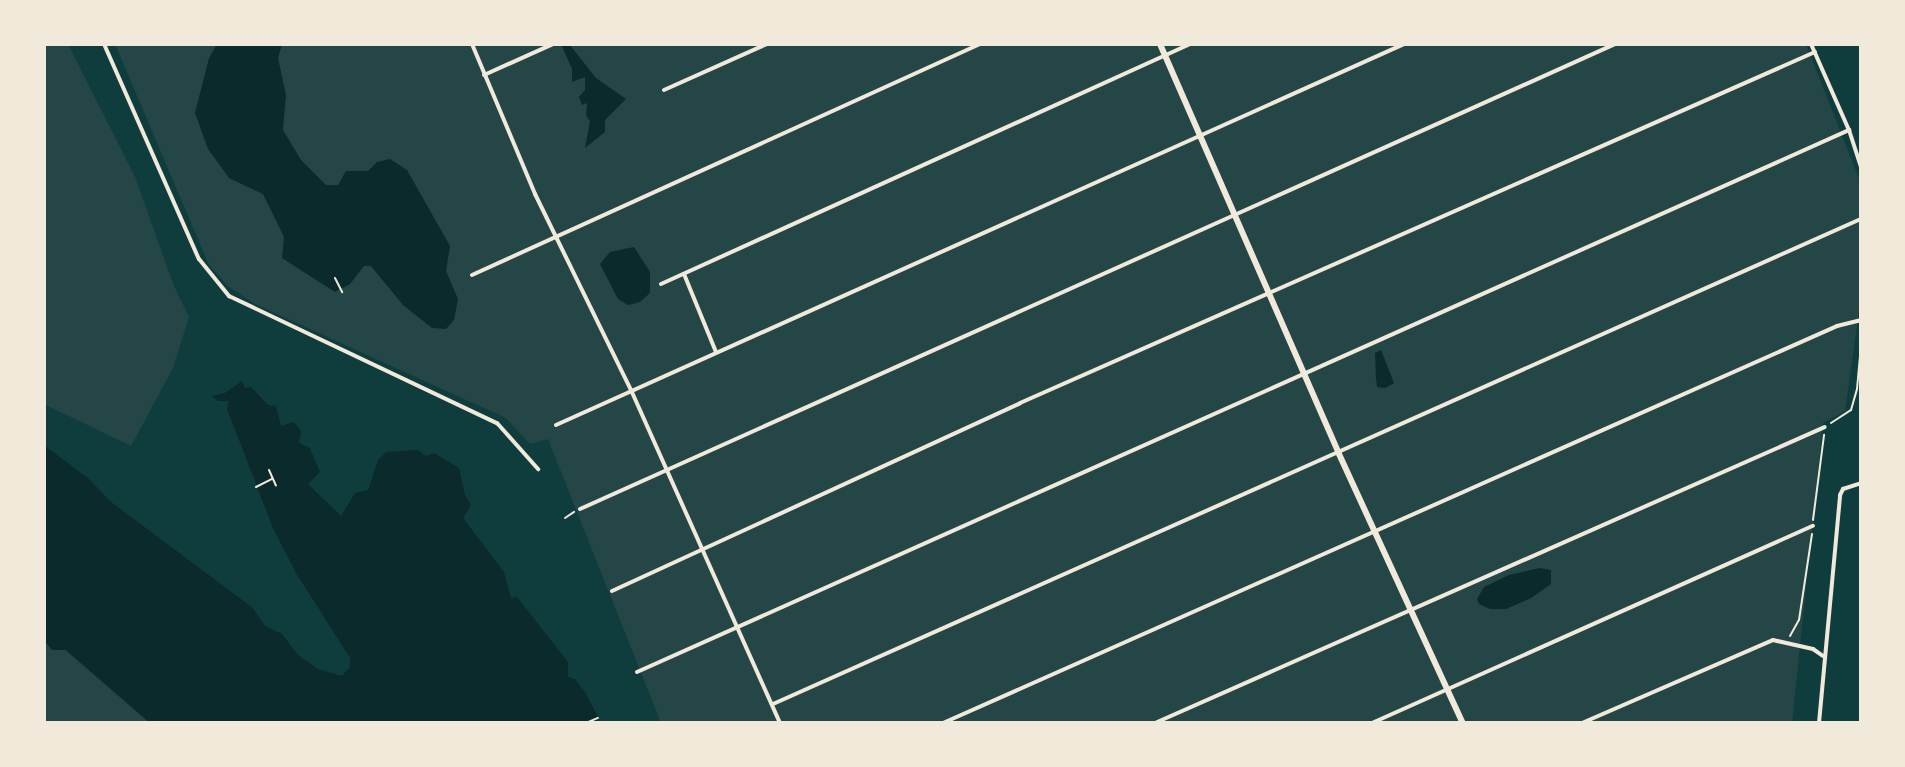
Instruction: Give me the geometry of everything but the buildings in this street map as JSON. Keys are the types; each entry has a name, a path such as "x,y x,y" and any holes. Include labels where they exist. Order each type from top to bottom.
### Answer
{"main road":[{"path":"1160,44 1339,454 1463,723"}],"street":[{"path":"104,44 199,259 229,296 497,423 538,469"},
{"path":"472,44 556,236 631,390 780,723"},
{"path":"484,75 553,44"},
{"path":"664,90 767,44"},
{"path":"472,275 980,44"},
{"path":"661,284 1190,44"},
{"path":"556,425 1404,44"},
{"path":"580,509 1615,44"},
{"path":"1811,44 1849,130 1861,168"},
{"path":"612,591 700,548 1269,293 1815,52"},
{"path":"637,672 1849,130"},
{"path":"773,704 1861,219"},
{"path":"684,274 716,352"},
{"path":"943,723 1837,326 1861,320"},
{"path":"1155,723 1825,427"},
{"path":"1819,723 1840,495 1843,489 1861,483"},
{"path":"1372,723 1813,526"},
{"path":"1582,723 1773,640 1813,649 1823,656"}],"path":[{"path":"335,278 342,292"},
{"path":"1789,643 1791,630 1799,620 1825,427 1851,410 1857,389 1861,345"},
{"path":"269,470 276,486"},
{"path":"256,487 272,479"},
{"path":"565,518 580,509"},
{"path":"586,723 598,718"}],"shaded area":[{"path":"44,44 68,44 135,177 174,286 189,317 173,368 131,446 44,404"},
{"path":"115,44 1806,44 1861,184 1861,298 1845,411 1823,423 1792,723 661,723 548,439 530,444 506,418 255,304 228,286 209,265"},
{"path":"217,44 282,44 278,58 286,95 283,130 301,160 326,185 338,185 346,171 368,171 377,162 390,159 407,170 450,246 446,271 458,299 454,320 446,329 432,328 403,305 371,266 364,266 350,284 335,292 282,258 284,237 263,194 229,178 208,149 195,113 209,58"},
{"path":"561,44 569,44 596,78 626,99 605,120 605,132 585,148 590,121 586,116 587,103 582,105 579,97 585,90 585,77 572,82 572,69"},
{"path":"634,247 650,272 650,293 640,302 628,305 618,299 600,264 610,252"},
{"path":"1381,350 1394,383 1385,388 1377,387 1376,378 1375,353"},
{"path":"242,381 245,388 251,387 268,405 276,406 281,426 294,422 301,431 299,443 310,448 320,472 308,484 341,516 355,493 368,490 378,460 386,452 418,450 426,456 434,453 459,468 465,495 471,505 463,518 504,572 511,598 517,597 568,662 568,677 575,679 586,694 598,723 150,723 66,650 52,650 44,640 44,445 89,479 111,502 253,608 265,626 282,634 298,655 318,669 342,676 350,667 350,658 296,573 273,528 227,409 229,401 218,401 212,396 225,393"},
{"path":"1540,568 1551,570 1551,584 1531,598 1506,609 1490,609 1479,604 1477,599 1484,587 1509,575"},
{"path":"44,640 52,650 65,650 150,723 44,723"}]}
